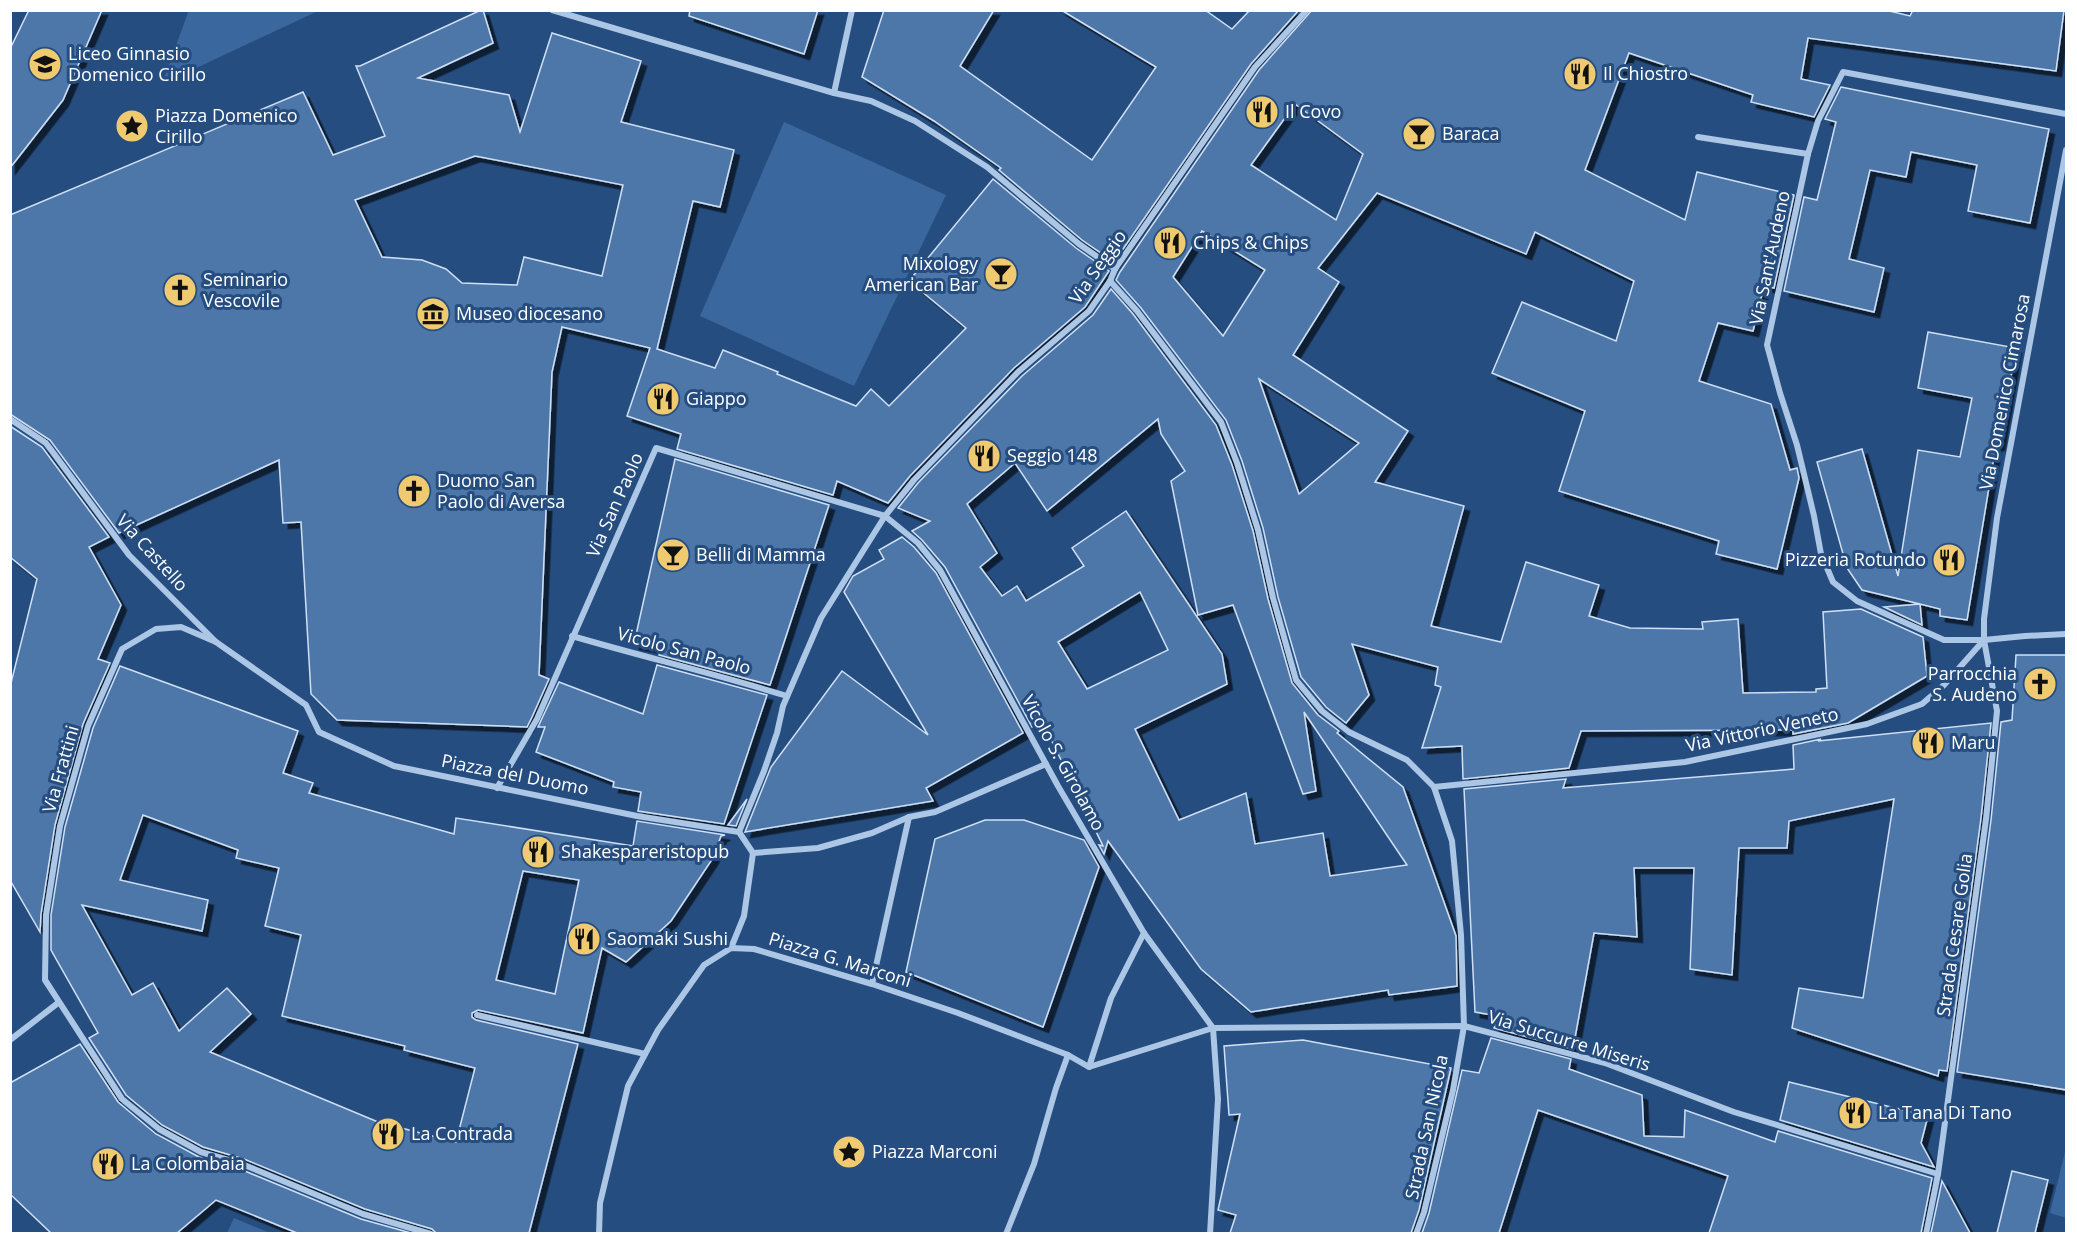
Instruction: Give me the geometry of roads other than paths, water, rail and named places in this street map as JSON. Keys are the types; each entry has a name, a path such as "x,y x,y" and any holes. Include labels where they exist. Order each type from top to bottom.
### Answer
{"street":[{"path":"552,10 834,93 871,101 915,121 987,167 1078,244 1115,269"},
{"path":"834,93 852,10"},
{"name":"Via Seggio","path":"739,832 764,771 787,696 821,618 885,516 914,480 1018,372 1089,311 1110,281 1115,269 1256,67 1307,10"},
{"name":"Via Sant'Audeno","path":"1984,640 1944,640 1857,601 1833,582 1821,554 1797,445 1767,345 1808,154 1818,121 1843,72 2067,114"},
{"path":"1698,137 1808,154"},
{"name":"Via Domenico Cimarosa","path":"1984,640 1984,619 1997,518 2067,150"},
{"path":"1110,281 1137,311 1221,422 1237,463 1258,530 1273,598 1296,680 1322,711 1349,732 1407,760 1434,787"},
{"name":"Via Castello","path":"10,419 46,443 129,555 216,642 287,691"},
{"name":"Via San Paolo","path":"497,788 537,719 656,448 885,516"},
{"name":"Vicolo S. Girolamo","path":"885,516 918,543 940,570 1046,764 1144,933 1213,1028"},
{"name":"Via Frattini","path":"216,642 181,627 156,629 122,648 88,726 60,826 46,915 45,980 122,1099 159,1129 201,1152 242,1164 363,1214 431,1233"},
{"path":"1984,640 2067,634"},
{"name":"Vicolo San Paolo","path":"572,636 723,676 787,696"},
{"name":"Via Vittorio Veneto","path":"1434,787 1685,762 1867,724 1922,704 1944,685 1984,640"},
{"name":"Strada Cesare Golia","path":"1926,1233 1938,1174 1986,819 1997,711 1984,640"},
{"name":"Piazza del Duomo","path":"287,691 306,705 319,732 394,766 636,816 739,832"},
{"path":"753,853 818,848 872,833 909,817 935,812 1046,764"},
{"name":"Strada San Nicola","path":"1416,1233 1424,1212 1450,1101 1464,1026 1461,935 1452,841 1434,787"},
{"path":"872,984 909,817"},
{"path":"598,1233 600,1203 628,1086 658,1030 704,964 731,948 744,916 753,853 739,832"},
{"path":"1089,1067 1112,998 1144,933"},
{"name":"Piazza G. Marconi","path":"731,948 754,949 872,984 958,1013 1068,1055 1089,1067"},
{"path":"10,1040 58,1003"},
{"path":"477,1015 645,1054"},
{"name":"Via Succurre Miseris","path":"1089,1067 1213,1028 1464,1026 1605,1063 1734,1112 1938,1174"},
{"path":"1210,1233 1218,1100 1213,1028"},
{"path":"1006,1233 1034,1164 1068,1055"}],"place":[{"name":"Liceo Ginnasio Domenico Cirillo","path":"45,64"},
{"name":"Il Chiostro","path":"1580,74"},
{"name":"Il Covo","path":"1262,112"},
{"name":"Piazza Domenico Cirillo","path":"132,126"},
{"name":"Baraca","path":"1419,134"},
{"name":"Chips & Chips","path":"1170,243"},
{"name":"Mixology American Bar","path":"1001,274"},
{"name":"Seminario Vescovile","path":"180,290"},
{"name":"Museo diocesano","path":"433,314"},
{"name":"Giappo","path":"663,399"},
{"name":"Seggio 148","path":"984,456"},
{"name":"Duomo San Paolo di Aversa","path":"414,491"},
{"name":"Belli di Mamma","path":"673,555"},
{"name":"Pizzeria Rotundo","path":"1949,560"},
{"name":"Parrocchia S. Audeno","path":"2040,684"},
{"name":"Maru","path":"1928,743"},
{"name":"Shakespareristopub","path":"538,852"},
{"name":"Saomaki Sushi","path":"584,939"},
{"name":"La Tana Di Tano","path":"1855,1113"},
{"name":"La Contrada","path":"388,1134"},
{"name":"Piazza Marconi","path":"849,1152"},
{"name":"La Colombaia","path":"108,1164"}]}
